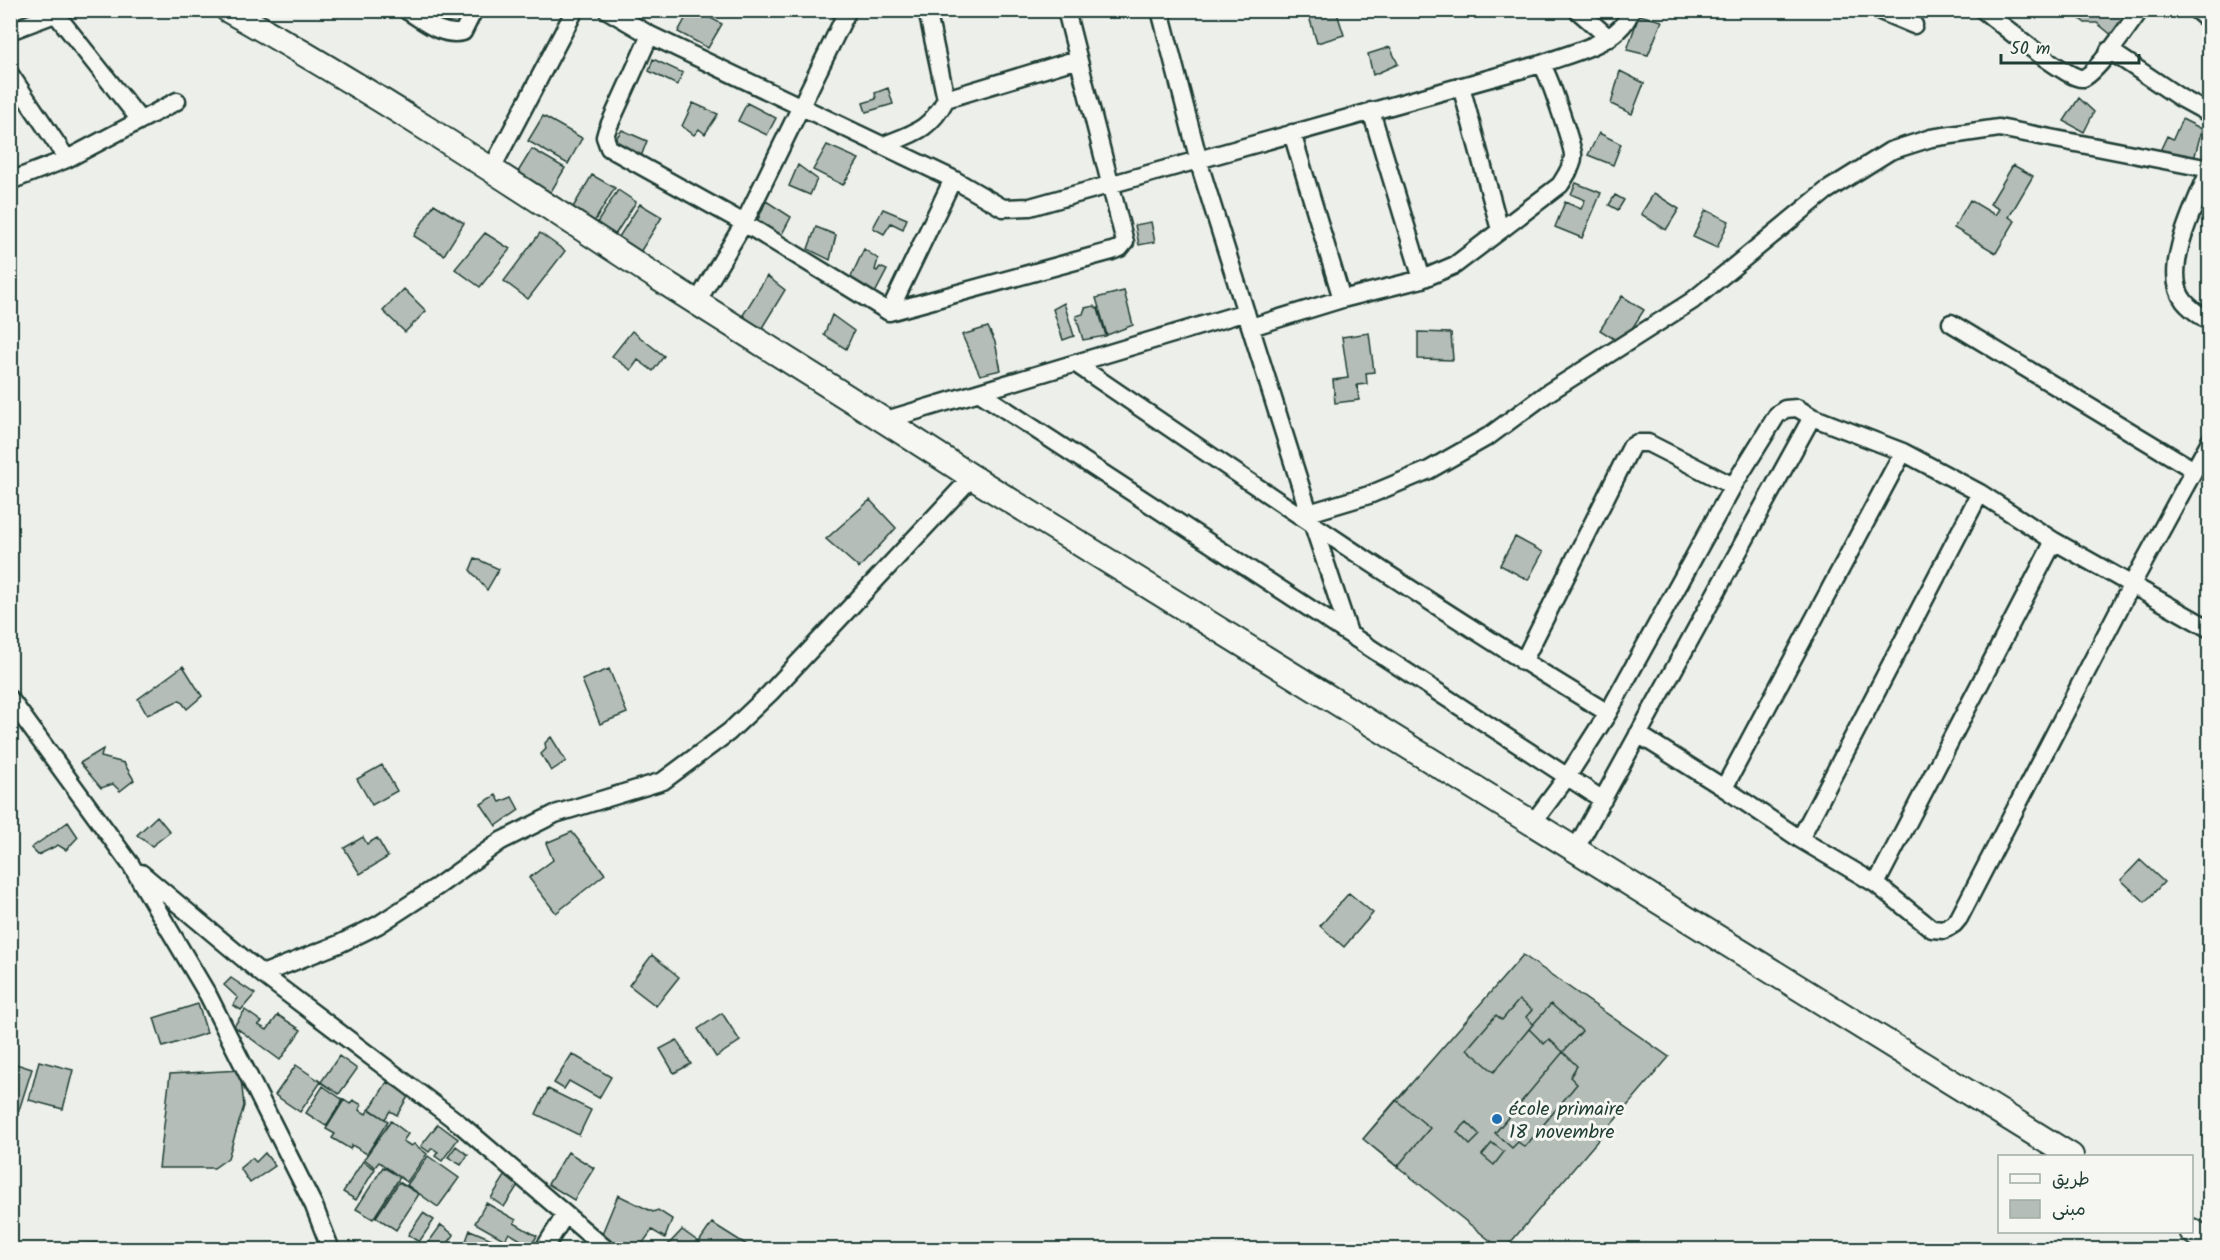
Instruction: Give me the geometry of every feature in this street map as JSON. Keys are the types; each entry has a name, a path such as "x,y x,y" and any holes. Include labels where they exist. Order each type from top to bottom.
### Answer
{"main road":[{"path":"228,10 491,170 972,477 2069,1155"},
{"path":"2193,1232 2210,1242"}],"street":[{"path":"406,10 444,33 453,34 463,33 474,10"},
{"path":"491,170 575,10"},
{"path":"607,10 650,36 884,145 953,179 1003,208 1019,208 1109,184 1541,64 1609,38 1622,28 1631,10"},
{"path":"697,302 744,223 848,10"},
{"path":"884,145 920,130 934,120 946,99 927,10"},
{"path":"650,36 607,130 606,143 609,148 744,223 889,312 1120,248 1125,242 1066,10"},
{"path":"1160,10 1199,159 1349,633"},
{"path":"1577,10 1609,38"},
{"path":"1878,10 1914,25"},
{"path":"1983,10 2071,77 2079,79 2085,77 2109,50 2140,10"},
{"path":"2196,10 2210,22"},
{"path":"10,31 59,12 140,120"},
{"path":"2109,50 2179,97 2210,114"},
{"path":"946,99 1078,60"},
{"path":"886,420 1076,364 1248,319 1422,279 1455,265 1560,185 1568,171 1573,156 1549,78 1541,64"},
{"path":"10,74 67,159"},
{"path":"1461,86 1500,230"},
{"path":"10,181 67,159 177,101"},
{"path":"1371,111 1422,279"},
{"path":"1312,520 1429,470 1489,436 1546,394 1692,301 1826,191 1890,151 1931,138 1999,128 2210,169 2180,248 2176,270 2177,284 2183,300 2196,313 2210,321"},
{"path":"1292,133 1342,299"},
{"path":"889,312 953,179"},
{"path":"1951,323 2194,470"},
{"path":"1076,364 1523,662 1608,713"},
{"path":"980,393 1603,800"},
{"path":"1532,824 1568,777 1608,713 1733,486 1777,415 1785,409 1797,408 1812,417 1903,452 1980,493 2054,541 2210,629"},
{"path":"1575,850 1812,417"},
{"path":"1638,734 1800,839 1876,884 1932,929 1944,930 1954,924 2132,584 2210,441"},
{"path":"1523,662 1631,447 1637,443 1648,443 1733,486"},
{"path":"1724,788 1903,452"},
{"path":"262,974 339,944 378,925 501,841 555,814 663,781 729,732 770,693 972,477"},
{"path":"1800,839 1980,493"},
{"path":"1876,884 2054,541"},
{"path":"10,699 132,865 208,995 314,1206 331,1250"},
{"path":"132,865 262,974 460,1124 607,1250"},
{"path":"543,1250 565,1215"}],"building":[{"path":"690,10 696,10 722,24 708,48 678,32"},
{"path":"1307,10 1336,10 1344,35 1317,43"},
{"path":"2069,10 2113,10 2126,20 2114,37 2097,23 2085,23"},
{"path":"1639,15 1662,21 1648,55 1627,50"},
{"path":"1390,47 1398,64 1373,75 1368,54"},
{"path":"653,59 683,73 677,85 649,71"},
{"path":"1620,71 1644,83 1632,114 1611,104"},
{"path":"888,88 893,104 866,112 863,103 876,99 875,93"},
{"path":"2079,98 2094,112 2084,132 2064,121"},
{"path":"693,103 718,114 705,134 699,129 694,135 682,126"},
{"path":"747,103 776,118 767,135 738,121"},
{"path":"543,116 582,138 568,164 528,141"},
{"path":"2182,119 2202,129 2194,159 2160,151 2167,136 2173,139"},
{"path":"622,130 647,141 640,159 614,141"},
{"path":"1599,133 1621,144 1613,165 1588,155"},
{"path":"827,145 859,159 843,185 813,170"},
{"path":"532,149 565,168 546,200 513,180"},
{"path":"798,165 817,179 810,195 789,186"},
{"path":"2013,165 2033,176 2009,217 2015,221 1996,253 1954,228 1970,200 1995,215 1999,209 1990,204"},
{"path":"592,175 615,188 591,227 569,214"},
{"path":"1576,183 1601,193 1582,238 1555,227 1565,202 1581,209 1585,200 1571,194"},
{"path":"618,190 636,202 611,241 593,229"},
{"path":"1654,193 1679,209 1666,230 1641,214"},
{"path":"1615,195 1624,200 1618,210 1609,205"},
{"path":"766,201 791,217 781,236 757,222"},
{"path":"434,204 464,223 444,255 414,236"},
{"path":"640,204 662,217 637,257 615,243"},
{"path":"883,209 907,219 903,229 891,223 884,234 873,228"},
{"path":"1706,210 1729,221 1717,248 1693,237"},
{"path":"1151,222 1155,242 1139,245 1135,225"},
{"path":"816,227 836,235 830,260 808,249"},
{"path":"485,233 510,249 480,287 455,269"},
{"path":"540,233 565,251 528,299 504,281"},
{"path":"864,249 878,259 875,270 877,271 880,267 887,270 875,293 850,279"},
{"path":"767,276 785,290 760,331 743,315"},
{"path":"404,289 426,311 405,332 383,311"},
{"path":"1124,291 1133,325 1107,335 1096,298"},
{"path":"1622,296 1644,310 1622,344 1600,330"},
{"path":"1064,303 1074,336 1063,340 1053,309"},
{"path":"1094,306 1098,309 1106,336 1083,340 1076,316 1083,314 1085,308"},
{"path":"832,315 854,331 846,349 824,335"},
{"path":"988,327 995,342 1001,370 980,375 962,335"},
{"path":"632,331 664,356 653,371 638,360 631,370 612,356"},
{"path":"1418,332 1451,333 1453,360 1418,359"},
{"path":"1369,333 1374,372 1366,373 1367,384 1357,385 1359,400 1335,403 1333,380 1348,378 1342,337"},
{"path":"870,500 896,528 859,568 826,539"},
{"path":"1515,537 1543,552 1528,580 1500,565"},
{"path":"475,558 499,569 487,590 470,570"},
{"path":"183,666 202,696 187,709 180,700 147,715 138,699"},
{"path":"609,669 627,713 600,724 582,680"},
{"path":"551,737 566,761 551,771 541,754 546,749 545,743"},
{"path":"103,749 101,757 124,763 134,780 120,791 113,784 101,788 80,763"},
{"path":"382,765 397,791 372,805 357,779"},
{"path":"496,795 500,802 512,797 519,810 496,826 481,804"},
{"path":"157,816 170,832 152,846 137,835"},
{"path":"68,822 78,837 66,850 58,845 38,855 31,848"},
{"path":"572,832 605,874 556,913 529,878 553,860 546,843"},
{"path":"363,837 367,844 377,838 388,857 360,874 344,848"},
{"path":"2140,860 2164,882 2145,902 2121,880"},
{"path":"1349,893 1373,913 1344,947 1320,926"},
{"path":"652,955 679,977 656,1006 629,985"},
{"name":"école primaire 18 novembre","path":"1523,955 1669,1057 1502,1250 1363,1139"},
{"path":"231,978 255,994 241,1010 233,1005 238,998 224,985"},
{"path":"1519,1000 1532,1010 1526,1017 1533,1024 1494,1072 1467,1049 1496,1015 1502,1020"},
{"path":"198,1004 207,1033 163,1047 154,1018"},
{"path":"1551,1004 1582,1031 1563,1052 1549,1039 1544,1044 1529,1029"},
{"path":"245,1010 262,1022 258,1025 267,1030 278,1015 301,1030 280,1060 234,1026"},
{"path":"722,1013 740,1041 716,1057 698,1029"},
{"path":"677,1040 691,1064 674,1073 660,1049"},
{"path":"1563,1052 1577,1066 1570,1077 1577,1084 1525,1147 1518,1142 1512,1148 1495,1133"},
{"path":"572,1054 611,1077 599,1098 569,1081 564,1089 554,1083"},
{"path":"339,1056 357,1069 339,1094 321,1082"},
{"path":"39,1061 73,1070 63,1109 29,1100"},
{"path":"10,1062 32,1069 19,1110 10,1107"},
{"path":"296,1065 321,1082 300,1112 275,1095"},
{"path":"240,1070 244,1106 228,1158 214,1168 159,1168 170,1074"},
{"path":"387,1082 409,1095 397,1115 390,1111 385,1119 370,1109"},
{"path":"323,1086 343,1100 326,1126 306,1113"},
{"path":"548,1089 591,1110 579,1135 536,1114"},
{"path":"344,1100 350,1104 353,1100 362,1105 359,1110 366,1114 369,1109 388,1121 367,1154 352,1145 350,1149 332,1138 335,1134 326,1129"},
{"path":"1396,1100 1430,1128 1397,1167 1363,1139"},
{"path":"391,1121 408,1134 403,1141 411,1146 414,1144 427,1154 407,1182 379,1162 375,1167 364,1159"},
{"path":"1467,1122 1480,1135 1470,1145 1457,1132"},
{"path":"438,1124 458,1139 442,1161 435,1156 438,1152 432,1148 429,1152 421,1146"},
{"path":"1492,1143 1504,1152 1494,1165 1482,1155"},
{"path":"456,1146 468,1155 461,1165 448,1157"},
{"path":"568,1152 594,1168 574,1200 548,1184"},
{"path":"265,1153 275,1166 250,1183 240,1168 252,1158 256,1162"},
{"path":"428,1156 459,1178 438,1207 407,1185"},
{"path":"363,1161 375,1169 356,1200 343,1192"},
{"path":"383,1167 400,1177 373,1219 356,1209"},
{"path":"505,1176 518,1185 504,1207 491,1198"},
{"path":"399,1182 419,1194 396,1230 376,1217"},
{"path":"618,1195 653,1212 658,1210 672,1219 665,1238 652,1230 638,1250 620,1250 601,1236"},
{"path":"486,1203 516,1220 514,1223 537,1236 529,1249 519,1243 521,1240 509,1233 505,1240 475,1223"},
{"path":"423,1213 434,1220 419,1242 408,1235"},
{"path":"712,1223 755,1250 649,1250 651,1244 664,1249 682,1230 699,1242"},
{"path":"441,1225 454,1235 443,1250 423,1250"},
{"path":"470,1230 494,1240 491,1250 463,1249"},
{"path":"97,1243 97,1250 59,1250 60,1245"},
{"path":"498,1243 516,1246 523,1250 494,1250"}],"place":[{"name":"école primaire 18 novembre","path":"1497,1119"}]}
